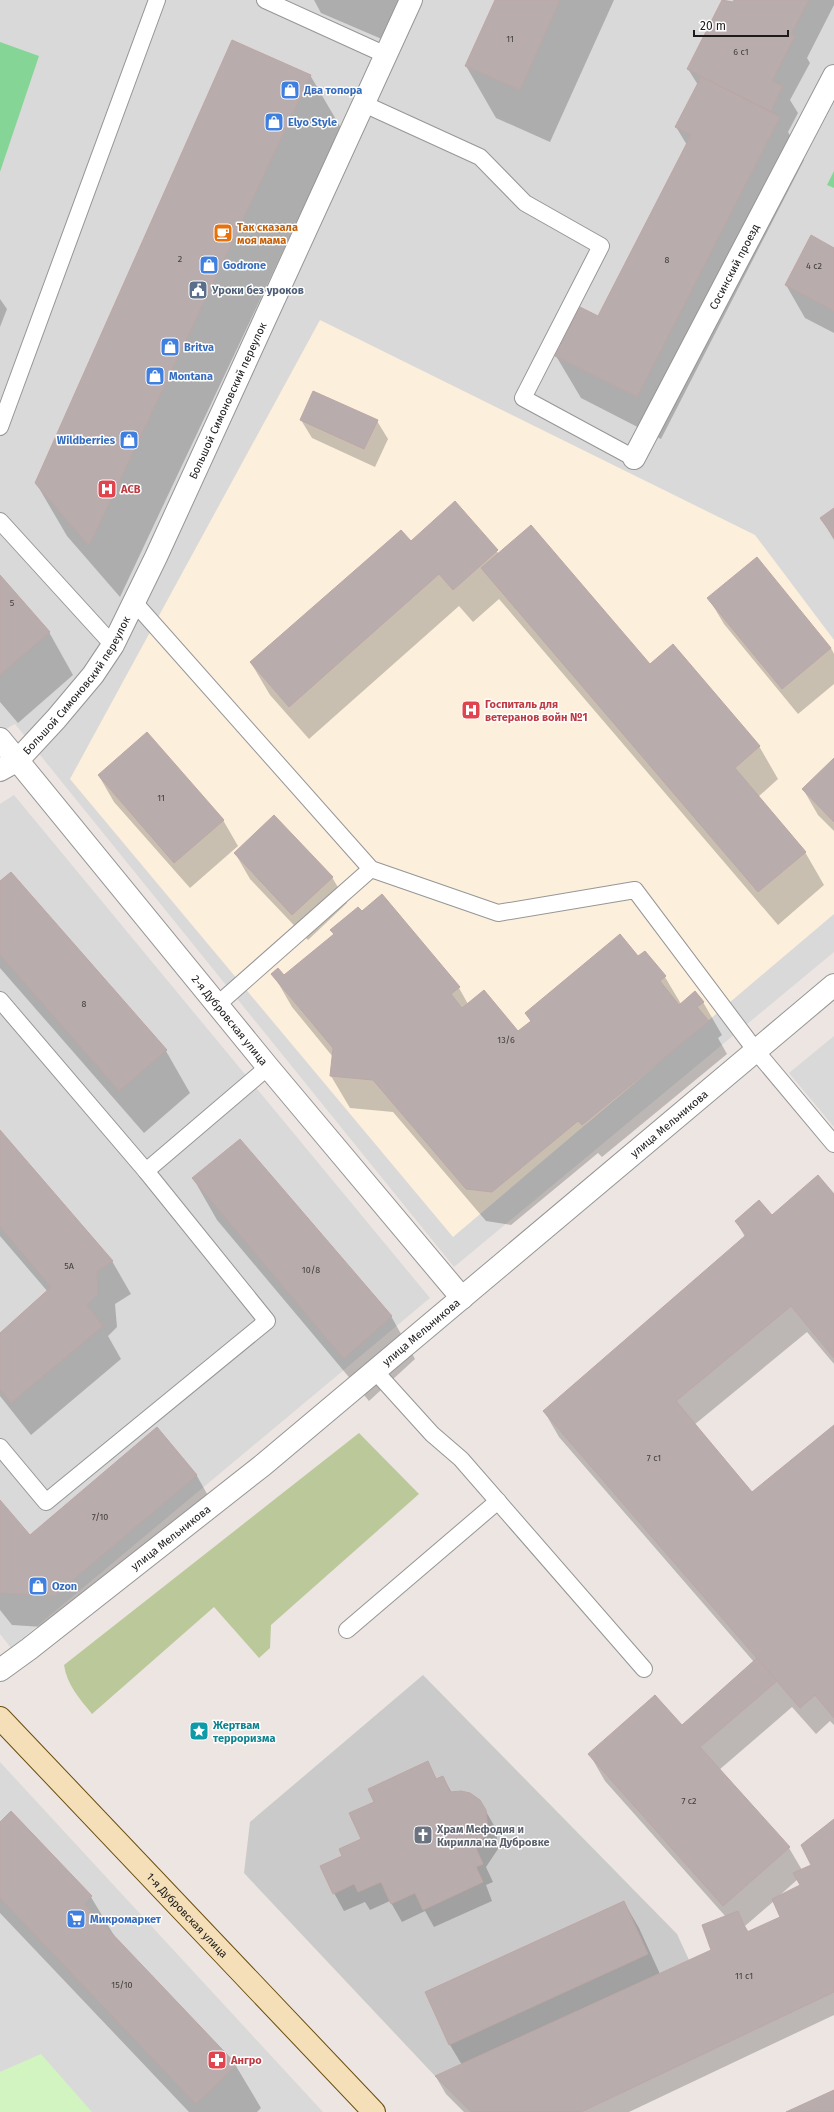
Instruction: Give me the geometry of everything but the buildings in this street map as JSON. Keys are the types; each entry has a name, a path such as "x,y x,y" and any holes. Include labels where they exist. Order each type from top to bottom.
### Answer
{"main road":[{"name":"1-я Дубровская улица","path":"0,1718 374,2112"}],"street":[{"name":"Большой Симоновский переулок","path":"9,765 56,719 92,675 112,645 134,602 411,0"},
{"name":"Сосинский проезд","path":"634,458 834,76"},
{"name":"2-я Дубровская улица","path":"0,739 9,765 217,1005 462,1298"},
{"name":"улица Мельникова","path":"0,1670 29,1649 263,1465 834,985"}],"lane":[{"path":"0,427 157,0"},
{"path":"265,0 386,55"},
{"path":"364,104 480,157 525,203 601,246 523,398 634,458"},
{"path":"0,521 112,645"},
{"path":"134,602 371,869 498,913 635,890 756,1051 834,1144"},
{"path":"217,1005 371,869"},
{"path":"0,1000 146,1171 267,1321 46,1502 0,1447"},
{"path":"146,1171 268,1067"},
{"path":"375,1371 432,1434 461,1459 644,1669"},
{"path":"347,1630 498,1501"}],"shaded area":[{"path":"0,0 834,0 834,952 454,1267 15,724 0,732"},
{"name":"Госпиталь для ветеранов войн №1","path":"320,320 755,535 834,640 834,914 453,1237 70,779"},
{"path":"14,795 430,1298 11,1648 0,1634 0,804"},
{"path":"834,1036 834,1127 789,1073"},
{"path":"423,1675 677,1934 689,1960 435,2076 244,1873 250,1822"},
{"path":"0,1762 323,2112 0,2112"}],"green space":[{"path":"0,42 39,56 0,172"},
{"path":"834,171 834,188 827,185"},
{"path":"359,1433 419,1494 271,1625 270,1648 259,1658 214,1607 92,1714 78,1697 71,1685 64,1665"},
{"path":"41,2054 92,2112 0,2112 0,2072"}],"place":[{"name":"Два топора","path":"290,90"},
{"name":"Elyo Style","path":"274,122"},
{"name":"Так сказала моя мама","path":"223,233"},
{"name":"Godrone","path":"209,265"},
{"name":"Уроки без уроков","path":"198,290"},
{"name":"Britva","path":"170,347"},
{"name":"Montana","path":"155,376"},
{"name":"Wildberries","path":"129,440"},
{"name":"АСВ","path":"107,489"},
{"name":"Госпиталь для ветеранов войн №1","path":"471,710"},
{"name":"Ozon","path":"38,1586"},
{"name":"Жертвам терроризма","path":"199,1731"},
{"name":"Храм Мефодия и Кирилла на Дубровке","path":"423,1835"},
{"name":"Микромаркет","path":"76,1919"},
{"name":"Ангро","path":"217,2060"}]}
